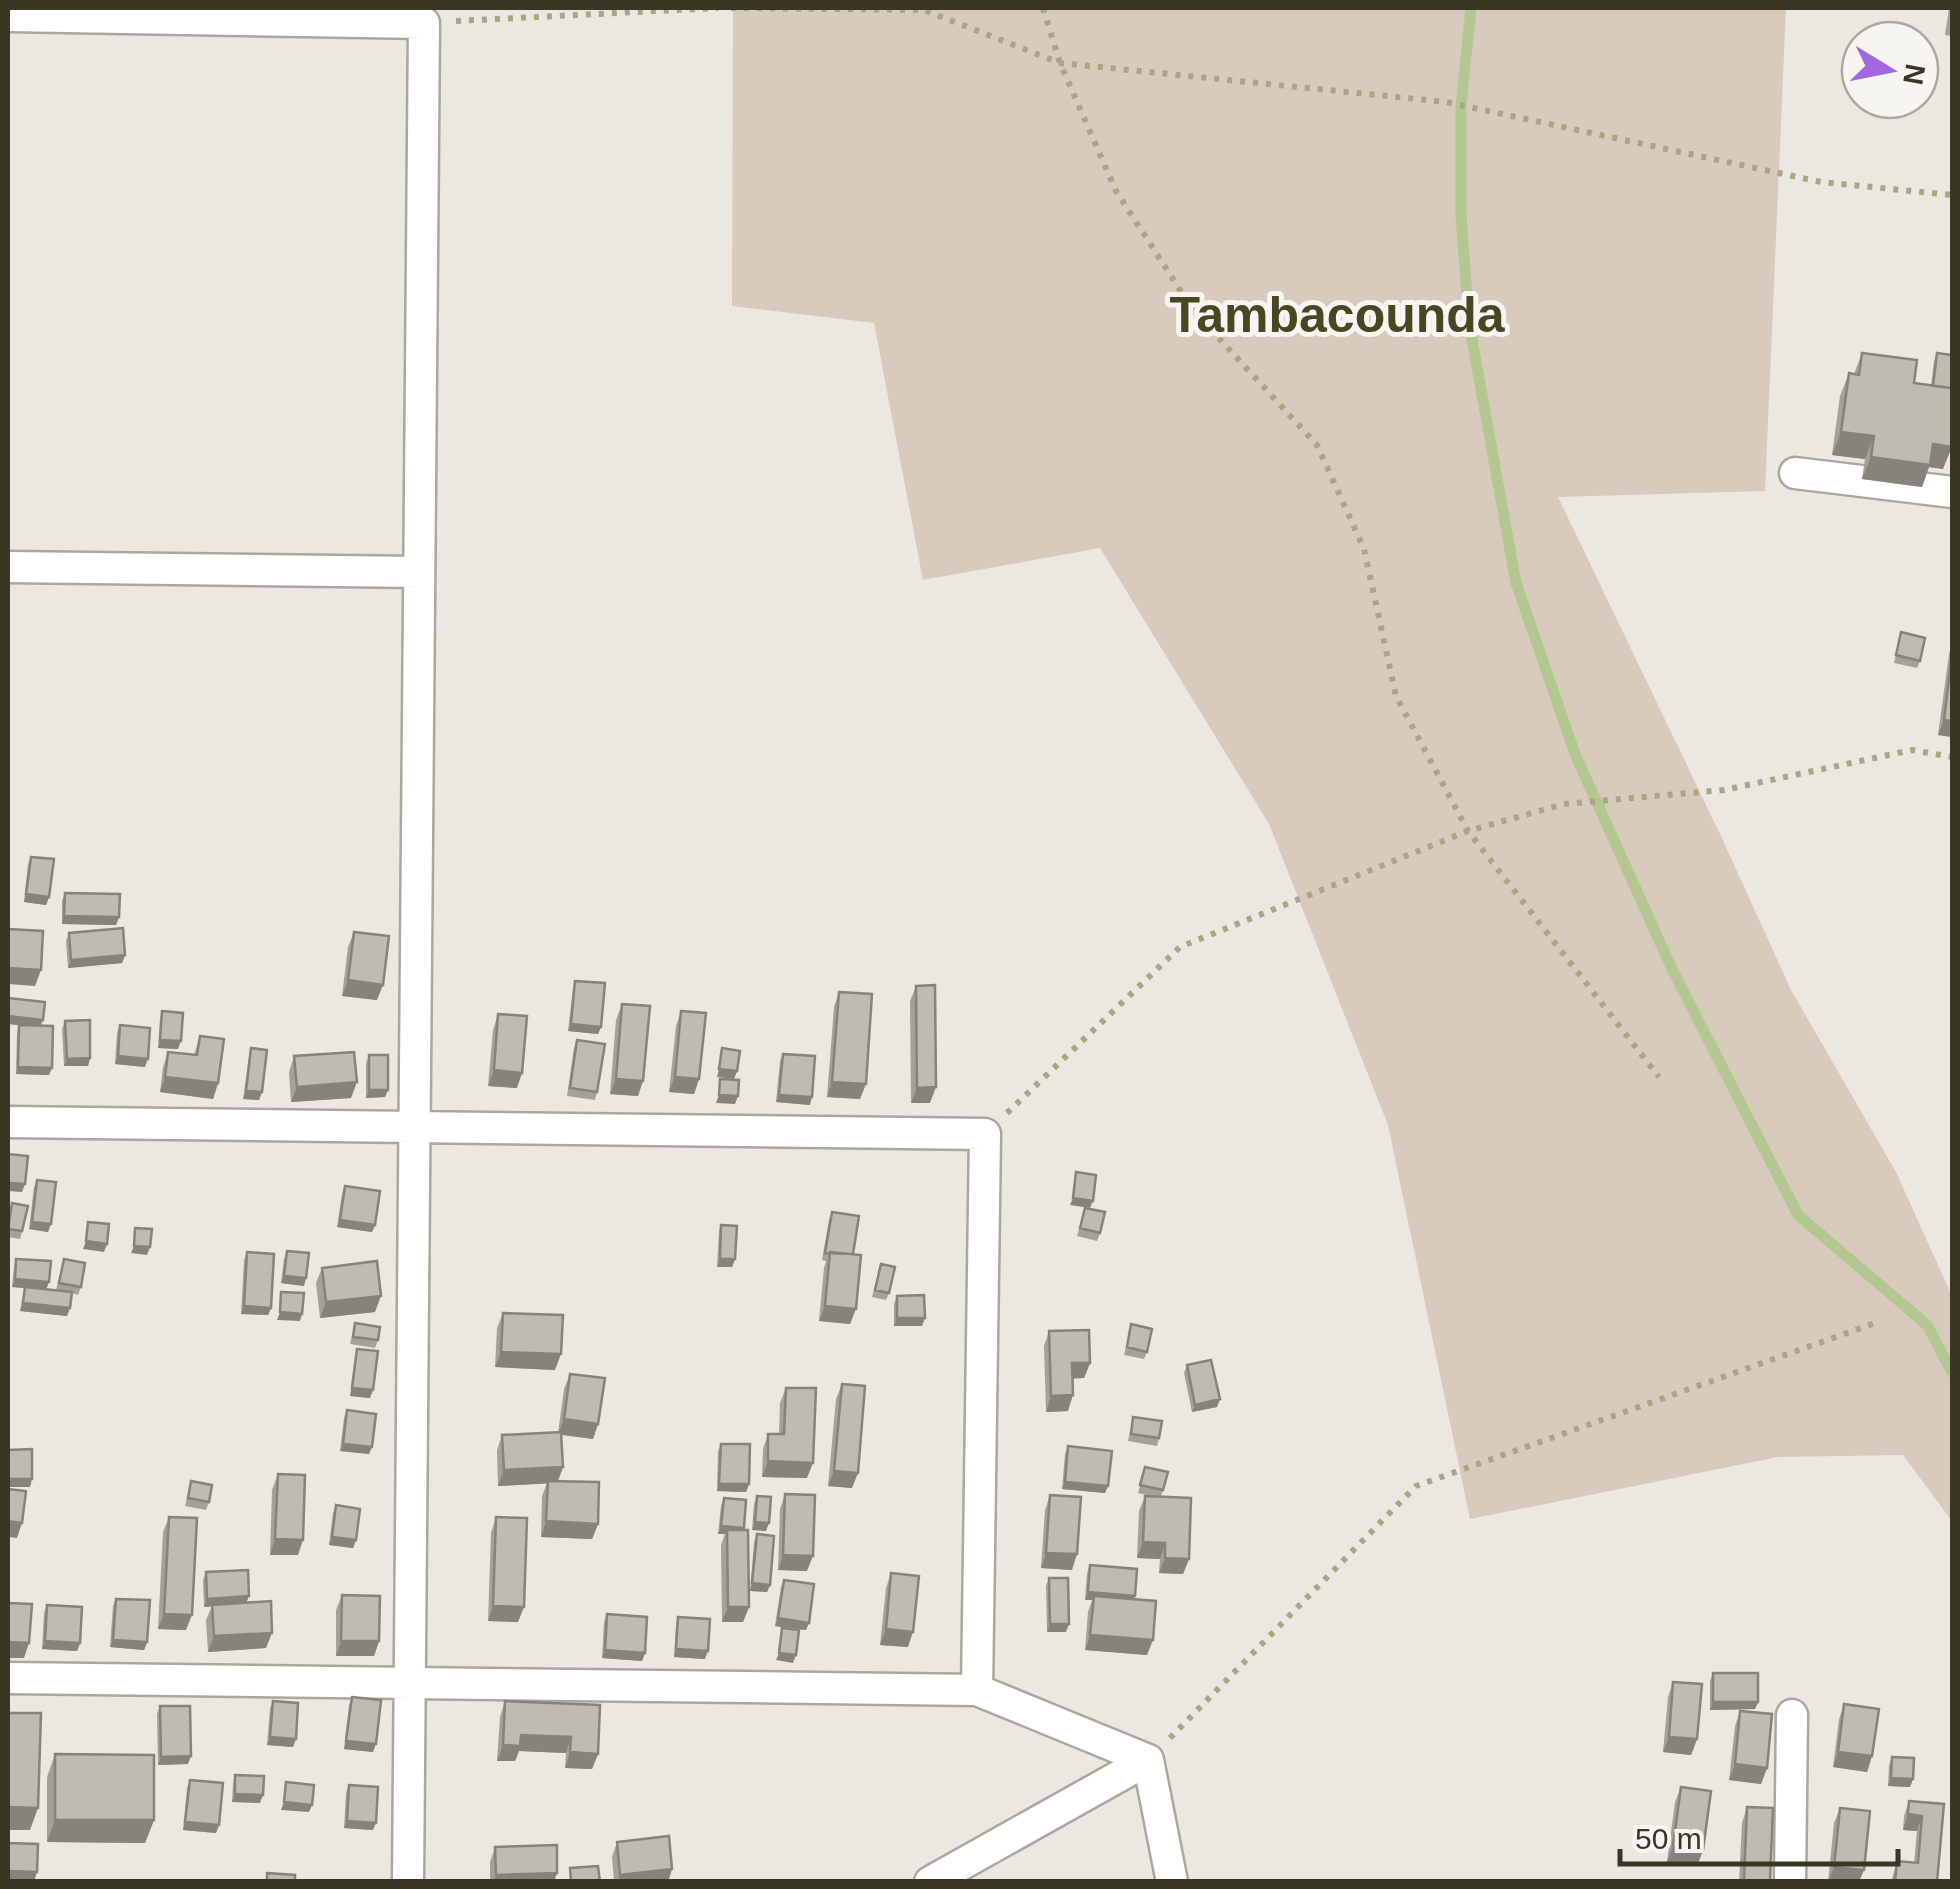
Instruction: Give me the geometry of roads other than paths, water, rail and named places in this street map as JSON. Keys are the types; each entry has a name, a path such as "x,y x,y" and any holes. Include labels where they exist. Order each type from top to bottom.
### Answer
{"street":[{"path":"8,16 424,23 408,1882"},
{"path":"1796,473 1952,492"},
{"path":"8,567 420,572"},
{"path":"8,1122 985,1134 977,1690"},
{"path":"8,1678 977,1690 1148,1760"},
{"path":"1790,1882 1792,1715"},
{"path":"930,1882 1148,1760"},
{"path":"1148,1760 1172,1882"}],"waterway":[{"path":"1471,8 1461,105 1461,216 1469,323 1516,583 1575,754 1672,969 1798,1215 1927,1325 1952,1372"}],"district":[{"name":"Tambacounda","path":"1337,314"}]}
